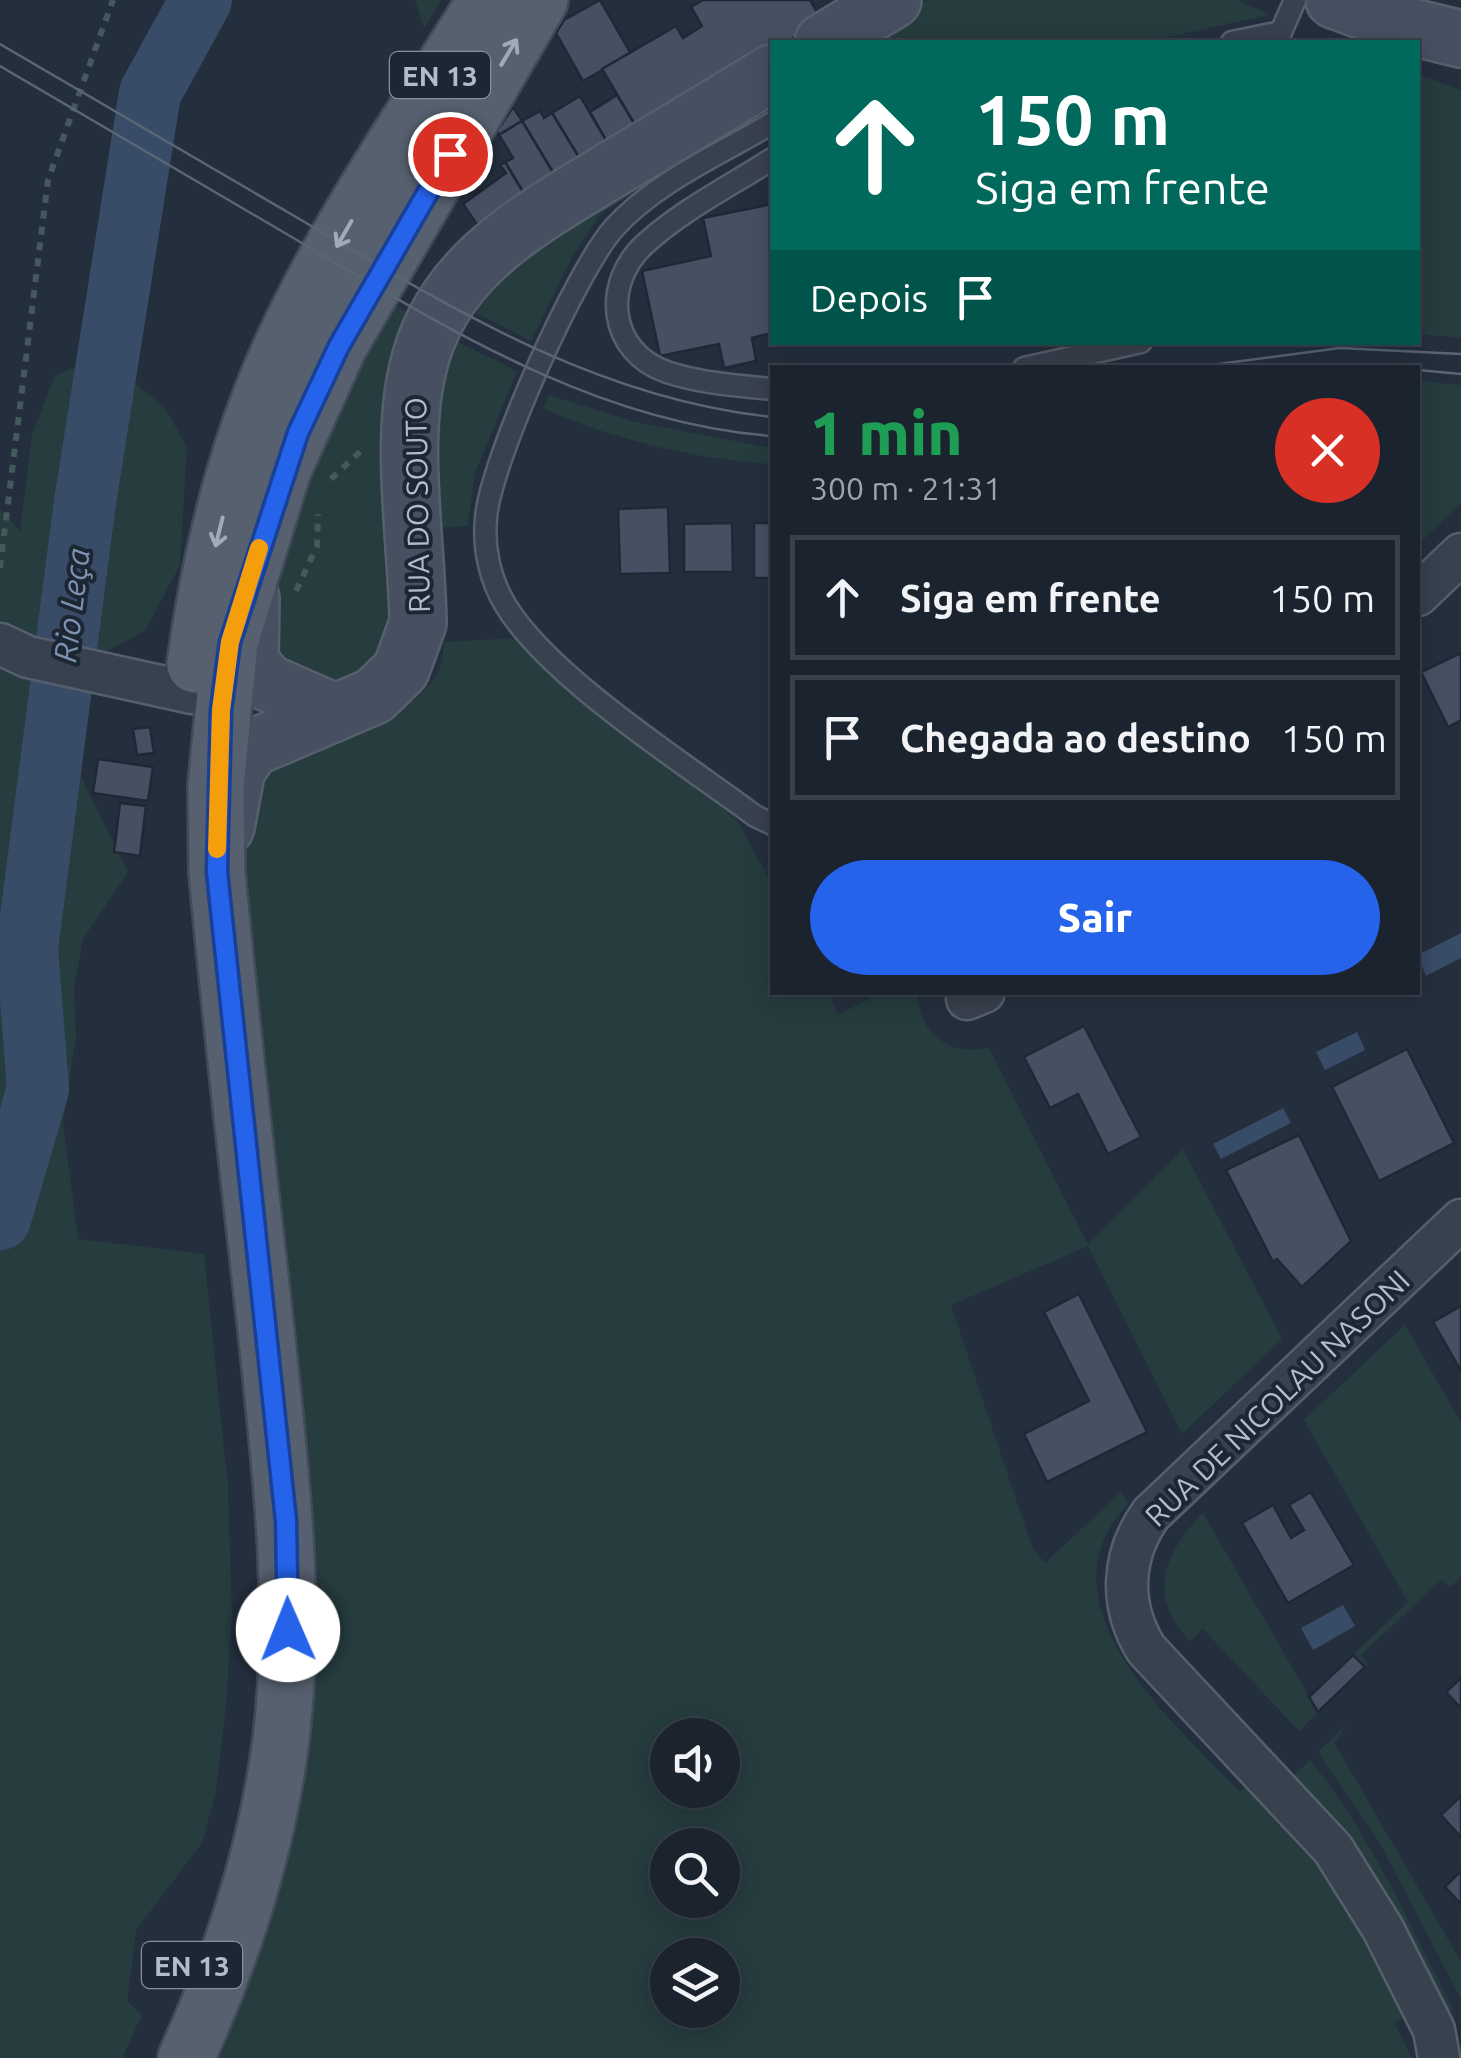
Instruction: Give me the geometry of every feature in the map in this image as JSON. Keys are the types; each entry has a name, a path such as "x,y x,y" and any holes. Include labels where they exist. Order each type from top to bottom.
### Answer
{"main road":[{"name":"EN 13","path":"153,2058 199,1948 224,1870 246,1767 256,1660 256,1511 249,1429 188,871 186,780 192,693 223,516 252,419 283,344 361,204 486,0"},
{"name":"EN 13","path":"186,2058 228,1956 259,1850 281,1738 288,1630 286,1521 217,872 221,710 230,642 272,589 283,470 339,346 540,0"}],"street":[{"path":"826,40 893,0"},
{"path":"1334,0 1400,24 1461,39"},
{"name":"RUA DO SOUTO","path":"217,872 237,769 244,757 272,737 306,726 384,688 401,670 417,634 414,390 426,340 454,287 475,264 528,221 770,74"},
{"path":"1420,593 1461,554"},
{"path":"272,589 250,661 266,682 332,711"},
{"path":"14,651 192,693"},
{"name":"RUA DE NICOLAU NASONI","path":"1445,2045 1383,1928 1333,1849 1146,1649 1130,1618 1126,1576 1135,1540 1152,1514 1461,1220"}],"lane":[{"path":"1254,40 1286,37 1295,0"},
{"path":"770,124 635,207 600,245 498,462 485,521 487,554 498,590 547,656 755,816 770,823"},
{"path":"770,160 642,246 619,282 614,304 631,349 665,372 770,389"},
{"path":"1038,365 1128,345"}],"path":[{"path":"0,568 48,180 114,0"},
{"path":"324,487 360,455 366,446 364,435"},
{"path":"272,589 317,546 319,508"}],"green space":[{"path":"415,0 441,0 424,29"},
{"path":"927,0 1237,0 1270,15 1153,40 859,40"},
{"path":"1420,75 1461,90 1461,338 1420,334"},
{"path":"770,106 601,214 572,257 531,341 466,308 511,255"},
{"path":"391,302 408,313 398,344 396,611 383,657 344,686 282,665 266,633 270,593 311,456"},
{"path":"450,338 517,371 475,473 468,526 440,527 439,399"},
{"path":"101,355 165,408 187,447 180,565 145,631 101,654 79,711 74,763 128,872 83,939 74,988 76,1037 63,1121 78,1239 204,1254 228,1487 232,1615 216,1792 202,1843 136,1930 127,2001 142,2015 122,2058 0,2058 0,508 20,531 32,435 55,376"},
{"path":"1420,381 1461,385 1461,503 1420,543"},
{"path":"549,395 635,422 770,448 770,464 684,453 626,438 543,408"},
{"path":"519,638 737,820 770,880 770,995 830,995 838,1014 876,995 918,995 924,1020 939,1039 961,1049 989,1048 1088,1245 1183,1149 1282,1339 1182,1434 1088,1246 951,1305 1032,1547 1045,1563 1121,1492 1128,1504 1103,1542 1096,1582 1105,1621 1124,1660 1151,1697 1240,1792 1249,1784 1314,1854 1353,1913 1405,2017 1394,2022 1412,2058 205,2058 277,1851 242,818 257,771 414,700 437,675 443,642"},
{"path":"1405,1325 1461,1423 1461,1577 1450,1587 1442,1579 1361,1655 1368,1664 1365,1667 1353,1655 1408,1602 1304,1420"},
{"path":"1203,1513 1318,1712 1299,1731 1203,1629 1190,1641 1168,1608 1164,1591 1170,1559"},
{"path":"1351,1721 1334,1742 1461,1962 1461,1999 1379,1842 1318,1752"},
{"path":"1310,1760 1371,1849 1454,2010 1446,2014 1378,1882 1352,1844 1292,1777"}],"water":[{"path":"1461,933 1461,958 1426,976 1420,954"},
{"path":"1357,1032 1365,1050 1325,1070 1316,1052"},
{"path":"1283,1108 1291,1123 1221,1159 1213,1144"},
{"path":"1343,1605 1355,1626 1313,1650 1301,1628"}],"building":[{"path":"600,0 631,54 583,81 556,33 564,20"},
{"path":"703,0 810,0 822,21 789,40 770,40 770,51 638,130 602,69 676,26 683,38 702,26 691,7"},
{"path":"617,95 638,130 610,147 590,112"},
{"path":"580,96 610,147 583,164 552,113"},
{"path":"513,107 522,121 499,135 497,131"},
{"path":"540,111 544,118 552,113 583,164 557,179 522,121"},
{"path":"522,121 557,179 526,197 505,162 513,158 499,135"},
{"path":"505,162 526,197 480,229 463,204 506,173 500,165"},
{"path":"770,204 770,334 752,338 756,361 724,368 719,344 660,356 642,271 711,256 703,218"},
{"path":"668,507 670,573 620,574 618,509"},
{"path":"732,523 733,572 684,572 684,524"},
{"path":"754,523 770,523 770,578 754,578"},
{"path":"1461,653 1461,720 1448,727 1421,672"},
{"path":"150,727 154,753 137,755 133,729"},
{"path":"98,759 153,767 148,801 93,793"},
{"path":"120,803 146,806 140,856 114,852"},
{"path":"1084,1026 1141,1137 1108,1154 1078,1094 1050,1108 1024,1057"},
{"path":"1407,1049 1454,1143 1379,1181 1332,1087"},
{"path":"1299,1135 1351,1241 1302,1287 1277,1259 1273,1262 1226,1170"},
{"path":"1079,1294 1147,1432 1047,1482 1024,1434 1089,1401 1044,1312"},
{"path":"1461,1306 1461,1371 1433,1322"},
{"path":"1311,1492 1354,1565 1288,1603 1242,1523 1273,1505 1291,1538 1304,1530 1289,1505"},
{"path":"1353,1655 1365,1667 1318,1712 1309,1697"},
{"path":"1461,1678 1461,1708 1446,1692"},
{"path":"1461,1796 1461,1837 1441,1815"},
{"path":"1461,1871 1461,1904 1445,1887"}],"waterway":[{"name":"Rio Leça","path":"0,1219 38,1089 27,948 85,502 150,93 201,0"}],"tram line":[{"path":"0,44 418,288 530,346 647,391 708,407 770,417"},
{"path":"0,66 417,310 529,368 647,413 708,428 770,436"},
{"path":"1211,365 1340,348 1461,354"},
{"path":"1420,370 1461,374"}],"slow traffic":[{"path":"217,849 216,786 230,642 259,548"}],"route":[{"path":"288,1630 286,1521 217,872 216,786 221,710 230,642 298,433 339,346 450,154"}]}
